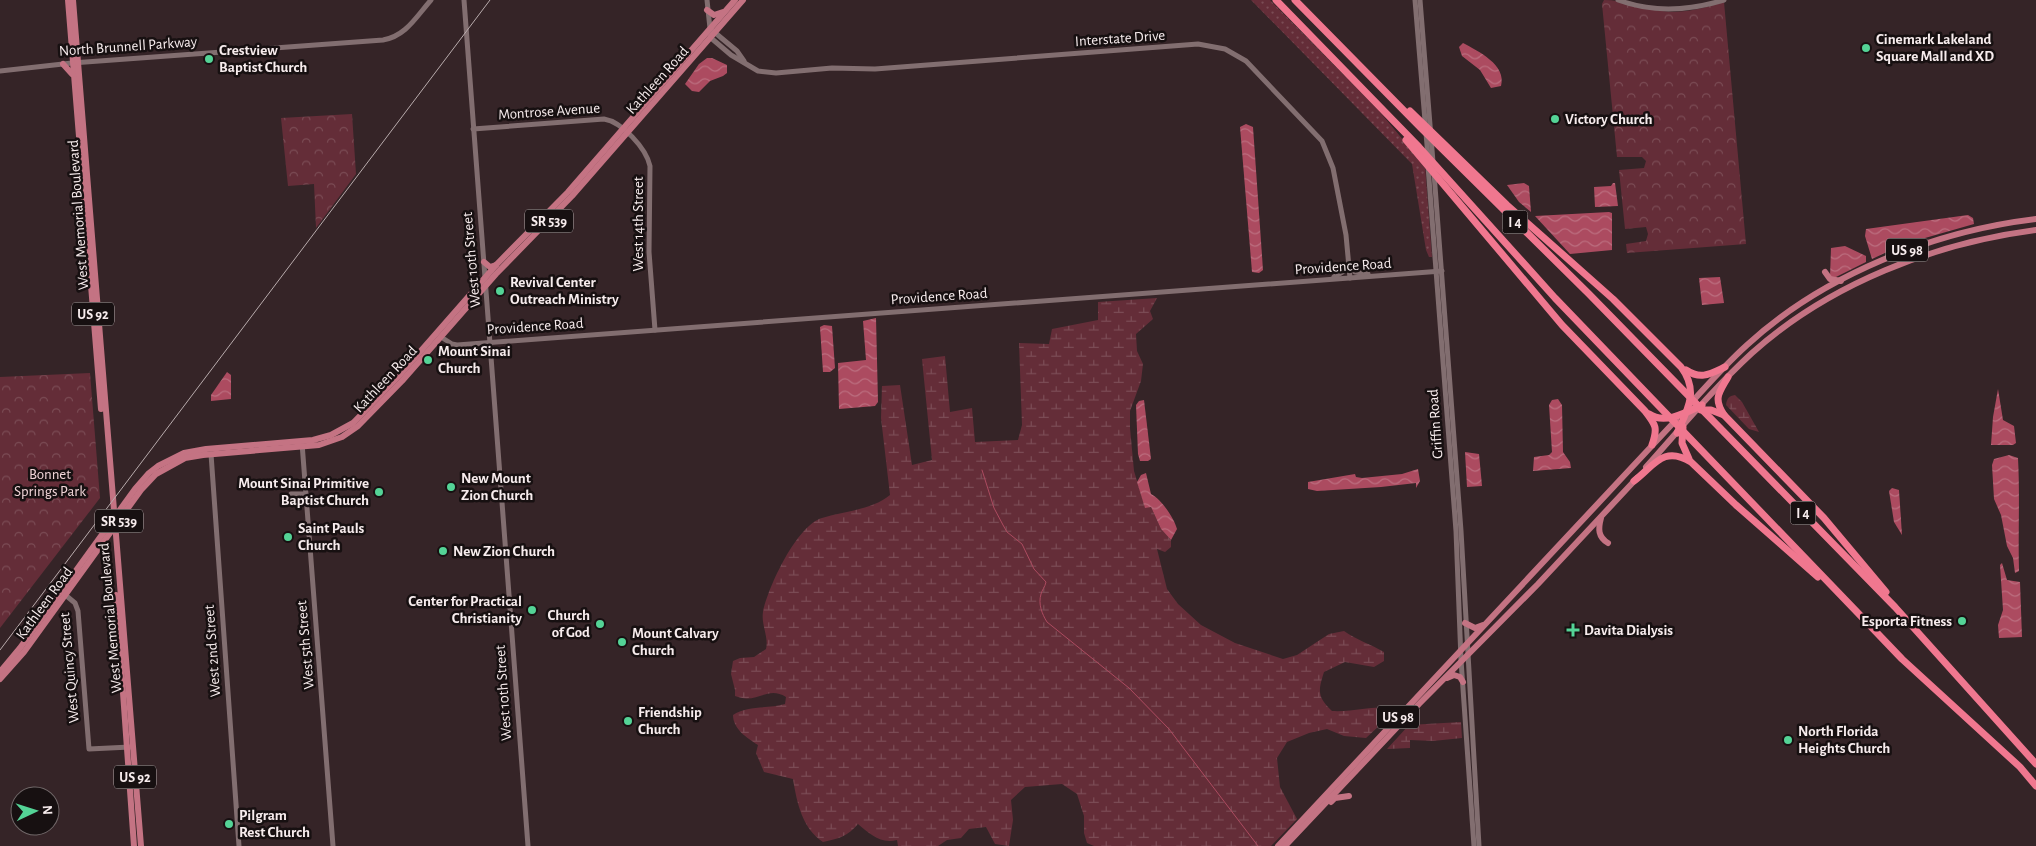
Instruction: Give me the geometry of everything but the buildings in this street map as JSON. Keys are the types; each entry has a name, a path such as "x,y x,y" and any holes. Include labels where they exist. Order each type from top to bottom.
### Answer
{"highway":[{"name":"I 4","path":"1276,0 1399,127 1535,277 1902,659 2020,767 2036,786"},
{"name":"I 4","path":"1295,0 1682,389 1895,607 2036,764"},
{"path":"1349,55 1386,87 1507,205 1613,299 1681,367 1691,384 1692,390 1682,443 1691,462"},
{"path":"1399,127 1403,136 1418,155 1562,325 1645,411 1653,417 1662,418 1711,410 1724,415"},
{"path":"1681,367 1699,376 1710,375 1725,367"},
{"path":"1728,377 1717,398 1718,407 1824,518 1879,583 1895,607"},
{"path":"1677,433 1698,396"},
{"path":"1645,411 1656,429 1652,445"},
{"path":"1673,423 1689,413"},
{"path":"1634,482 1663,456 1678,455 1691,462 1736,506 1857,612"}],"main road":[{"name":"West Memorial Boulevard","path":"68,0 83,157 92,298 103,383 109,482"},
{"name":"West Memorial Boulevard","path":"73,0 75,63 73,77 79,143 87,169 98,347 127,677 134,846"},
{"name":"Kathleen Road","path":"712,33 726,10 735,0"},
{"name":"Kathleen Road","path":"0,672 141,490 156,474 177,462 216,450 232,447 302,445 331,436 353,423 398,377 497,264 548,214 625,131 743,0"},
{"path":"707,10 717,15 726,10"},
{"path":"63,64 73,77"},
{"name":"Kathleen Road","path":"0,679 24,652 135,489 149,473 165,461 191,451 302,445 336,440 354,429 384,400 510,258 552,218 625,131"},
{"name":"US 98","path":"1698,396 1746,345 1767,328 1800,305 1841,281 1892,256 1932,242 1982,228 2036,219"},
{"name":"US 98","path":"1689,413 1763,344 1797,319 1864,281 1913,260 1948,248 1988,238 2036,230"},
{"path":"484,262 490,267 497,264"},
{"path":"1825,272 1830,279 1841,281"},
{"path":"424,356 425,352 439,336 440,329"},
{"name":"US 98","path":"1285,846 1314,815 1337,786 1465,650 1486,624 1673,423"},
{"name":"US 98","path":"1279,846 1461,660 1465,650 1538,584 1634,482 1677,433"},
{"path":"1602,516 1599,533 1608,543"},
{"name":"West Memorial Boulevard","path":"114,544 120,668 140,844"},
{"path":"1465,623 1475,628 1486,624"},
{"path":"120,668 127,677"},
{"path":"1418,704 1426,701 1452,675 1457,676 1463,682"},
{"path":"1314,815 1322,811 1333,799 1349,796"},
{"path":"133,830 140,844"}],"street":[{"name":"North Brunnell Parkway","path":"0,71 75,63 383,40 396,36 409,27 431,0"},
{"name":"West 10th Street","path":"464,0 528,846"},
{"path":"706,0 712,33"},
{"name":"Griffin Road","path":"1415,0 1461,531 1465,650"},
{"name":"Griffin Road","path":"1420,0 1430,114 1456,531 1471,729 1478,838 1475,845"},
{"path":"1618,0 1667,10 1694,8 1724,0"},
{"name":"Interstate Drive","path":"712,33 732,55 758,71 776,73 832,68 882,68 1198,44 1225,49 1246,61 1314,131 1327,150 1333,168 1346,235 1350,278"},
{"name":"Montrose Avenue","path":"473,129 608,119 625,131"},
{"name":"West 14th Street","path":"625,131 642,147 650,166 648,252 655,330"},
{"path":"1316,280 1340,274 1349,268 1362,273 1384,275"},
{"name":"Providence Road","path":"441,337 452,344 458,345 1439,271"},
{"name":"West 5th Street","path":"302,445 333,846"},
{"name":"West 2nd Street","path":"211,451 238,846"},
{"path":"290,494 305,494"},
{"name":"West Quincy Street","path":"63,593 75,603 78,611 89,749 130,747"},
{"name":"Griffin Road","path":"1461,660 1472,831 1475,845"},
{"path":"1465,716 1471,729"},
{"path":"1472,831 1478,838"}],"green space":[{"path":"1251,0 1270,0 1379,111 1425,166 1432,257 1429,257 1426,250 1412,164"},
{"path":"1604,0 1618,1 1670,12 1693,10 1724,2 1746,244 1627,253 1626,244 1646,241 1648,234 1646,227 1625,229 1619,170 1644,168 1646,161 1642,157 1617,157 1602,4"},
{"path":"352,114 356,174 316,228 314,184 288,186 281,118"},
{"path":"1157,298 1150,311 1153,319 1136,334 1137,351 1143,364 1141,381 1130,411 1130,428 1134,471 1145,507 1151,507 1161,529 1171,540 1171,547 1165,552 1157,549 1167,589 1178,604 1201,625 1235,643 1283,659 1297,655 1329,634 1344,631 1384,652 1384,661 1374,667 1345,662 1324,672 1320,693 1321,698 1332,711 1388,707 1393,713 1366,738 1344,736 1327,729 1309,733 1287,742 1277,758 1280,787 1297,819 1271,846 1094,846 1087,843 1084,833 1084,816 1077,794 1062,784 1025,787 1011,800 1013,820 1009,846 995,844 986,827 969,829 961,838 947,840 938,846 898,846 897,840 885,841 880,839 871,835 858,824 842,836 823,842 810,830 805,822 796,797 793,779 764,772 756,753 758,745 741,733 735,725 733,715 751,708 785,704 786,697 773,693 750,698 735,696 731,674 733,661 740,658 754,657 766,649 767,640 763,612 766,601 785,558 803,532 812,523 822,518 875,504 890,495 881,418 882,386 900,385 912,465 932,460 922,359 945,356 950,412 972,408 975,442 1018,440 1022,425 1019,343 1049,344 1052,329 1098,320 1098,302"},
{"name":"Bonnet Springs Park","path":"90,373 100,498 0,628 0,377"},
{"path":"1735,395 1742,402 1759,432 1749,429 1726,405 1729,398"},
{"path":"1461,722 1462,738 1433,741 1410,740 1410,748 1387,749 1409,725"}],"water":[{"path":"1463,43 1496,65 1502,78 1501,86 1491,88 1480,70 1462,56 1459,47"},
{"path":"707,58 712,58 727,65 727,73 710,81 699,92 692,91 685,84 699,64"},
{"path":"1246,124 1253,127 1263,270 1259,273 1252,272 1240,127"},
{"path":"1524,183 1529,186 1531,212 1519,202 1507,185"},
{"path":"1615,183 1618,206 1595,207 1594,187 1611,186"},
{"path":"1612,213 1612,250 1570,254 1535,216"},
{"path":"1968,215 1973,218 1974,224 1904,244 1872,259 1865,236 1866,229"},
{"path":"1845,246 1866,256 1866,262 1836,277 1830,277 1831,248"},
{"path":"1720,277 1724,303 1702,305 1699,278"},
{"path":"876,318 878,402 875,406 839,409 838,363 866,360 863,321"},
{"path":"824,325 832,326 835,368 830,372 823,372 820,327"},
{"path":"227,372 231,375 231,399 211,401 211,395"},
{"path":"1998,389 2003,420 2014,426 2016,443 2013,445 1991,445"},
{"path":"1558,399 1562,405 1563,452 1570,462 1571,468 1533,471 1534,457 1549,455 1552,452 1549,405 1552,400"},
{"path":"1144,400 1151,459 1140,461 1136,405 1139,401"},
{"path":"1465,452 1479,454 1482,486 1467,487"},
{"path":"2009,455 2018,458 2019,571 2015,573 2013,558 2007,546 2001,515 1994,499 1992,465 1994,459"},
{"path":"1418,469 1420,481 1416,488 1416,483 1317,491 1308,489 1308,482 1355,474 1356,477 1362,478 1402,474"},
{"path":"1146,473 1151,494 1163,505 1177,529 1171,540 1161,529 1151,507 1145,508 1137,482 1141,475"},
{"path":"1892,488 1899,490 1902,535 1894,522 1889,491"},
{"path":"2002,563 2007,580 2020,582 2022,637 1999,638 1998,625 2003,610 2000,565"}],"waterway":[{"path":"982,470 994,508 1003,525 1007,532 1022,544 1034,569 1046,582 1041,594 1040,605 1047,622 1129,688 1169,729 1258,846"}],"railway":[{"path":"0,650 490,0"}],"place":[{"name":"Cinemark Lakeland Square Mall and XD","path":"1866,48"},
{"name":"Crestview Baptist Church","path":"209,59"},
{"name":"Victory Church","path":"1555,119"},
{"name":"Revival Center Outreach Ministry","path":"500,291"},
{"name":"Mount Sinai Church","path":"428,360"},
{"name":"New Mount Zion Church","path":"451,487"},
{"name":"Mount Sinai Primitive Baptist Church","path":"379,492"},
{"name":"Saint Pauls Church","path":"288,537"},
{"name":"New Zion Church","path":"443,551"},
{"name":"Center for Practical Christianity","path":"532,610"},
{"name":"Esporta Fitness","path":"1962,621"},
{"name":"Church of God","path":"600,624"},
{"name":"Davita Dialysis","path":"1573,630"},
{"name":"Mount Calvary Church","path":"622,642"},
{"name":"Friendship Church","path":"628,721"},
{"name":"North Florida Heights Church","path":"1788,740"},
{"name":"Pilgram Rest Church","path":"229,824"}]}
